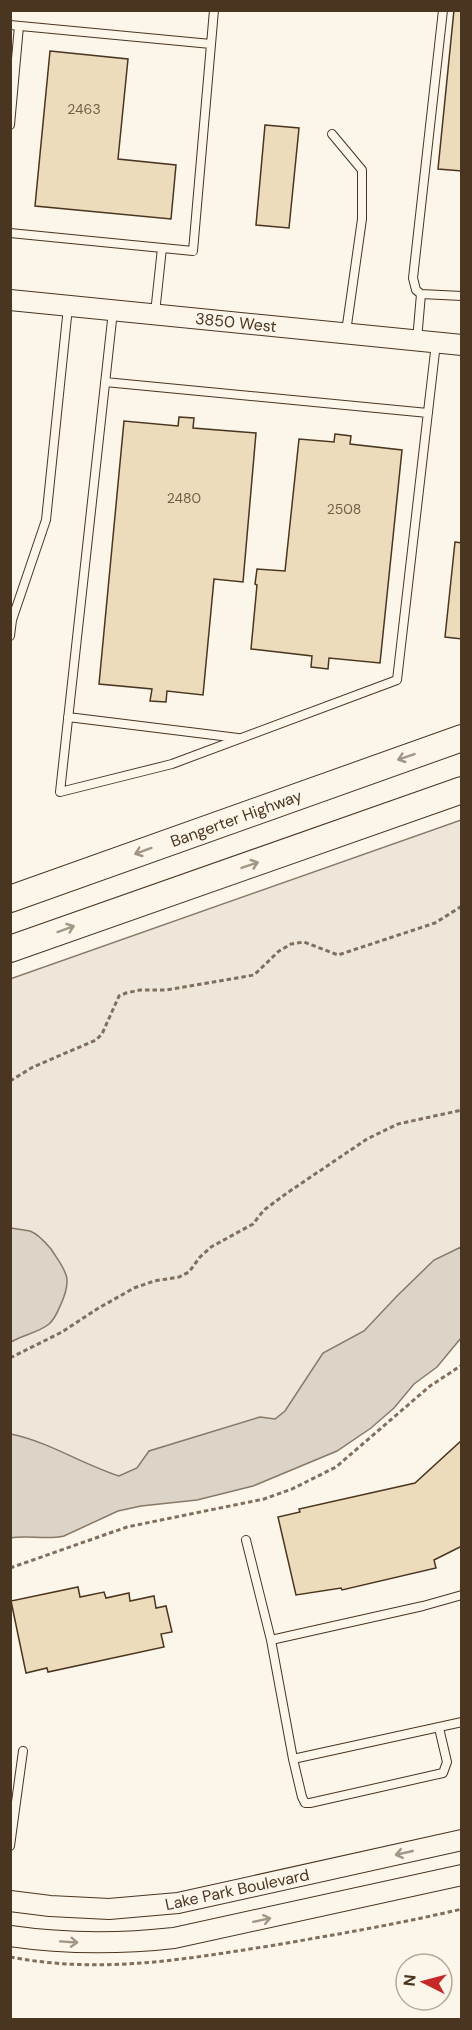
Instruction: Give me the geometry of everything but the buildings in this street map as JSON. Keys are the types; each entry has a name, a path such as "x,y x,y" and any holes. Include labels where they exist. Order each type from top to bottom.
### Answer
{"highway":[{"name":"Bangerter Highway","path":"10,898 462,738"},
{"path":"10,949 462,790"}],"street":[{"name":"3850 West","path":"10,300 462,345"},
{"name":"Lake Park Boulevard","path":"10,1901 109,1909 178,1903 462,1840"},
{"name":"Lake Park Boulevard","path":"10,1936 83,1942 174,1938 462,1875"}],"lane":[{"path":"10,233 193,251 214,10"},
{"path":"443,10 413,278 416,290 421,294 462,296"},
{"path":"10,125 15,26 211,44"},
{"path":"332,134 362,170 362,219 346,333"},
{"path":"155,314 162,248"},
{"path":"114,310 60,792 172,764 397,680 428,413 426,341 421,294"},
{"path":"10,636 12,620 46,520 68,305"},
{"path":"105,382 428,413"},
{"path":"68,717 239,738"},
{"path":"246,1540 271,1640 293,1759 304,1803 443,1773 447,1762 439,1728"},
{"path":"271,1640 423,1606 462,1594"},
{"path":"293,1759 462,1722"},
{"path":"10,1846 13,1799 23,1751"}],"path":[{"path":"10,1081 33,1067 96,1040 102,1034 119,996 126,993 140,990 166,990 254,975 279,951 291,944 304,942 338,955 435,923 462,906"},
{"path":"10,1358 62,1332 96,1309 135,1288 189,1272 211,1247 253,1224 264,1210 287,1193 368,1139 398,1124 462,1110"},
{"path":"10,1568 127,1527 264,1499 291,1490 336,1467 430,1386 462,1365"},
{"path":"10,1957 89,1965 123,1965 178,1960 349,1934 462,1909"}],"shaded area":[{"path":"461,820 461,1320 301,1436 11,1522 10,979"},
{"path":"11,1228 30,1231 42,1239 64,1269 67,1287 51,1322 40,1330 11,1342"},
{"path":"461,1247 461,1338 437,1367 414,1384 394,1408 371,1428 337,1451 253,1486 197,1500 118,1511 64,1536 11,1538 11,1434 39,1442 119,1476 137,1468 149,1451 260,1417 275,1419 285,1411 323,1353 364,1331 434,1260"}]}
